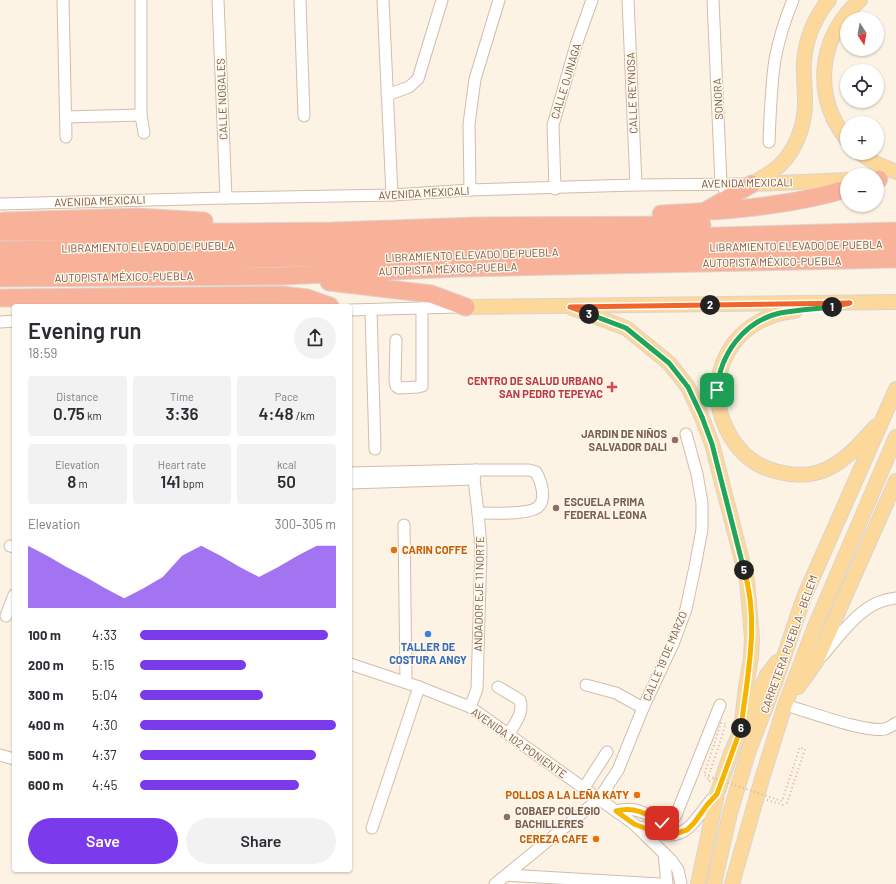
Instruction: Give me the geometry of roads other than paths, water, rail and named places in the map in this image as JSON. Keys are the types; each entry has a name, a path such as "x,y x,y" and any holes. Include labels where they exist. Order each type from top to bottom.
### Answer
{"highway":[{"path":"704,211 725,190 752,184"},
{"path":"477,226 497,221 704,211 778,205 840,192"},
{"path":"0,221 137,217 316,226 372,225 411,227"},
{"path":"0,232 333,231 411,227 477,226 896,223"},
{"name":"LIBRAMIENTO ELEVADO DE PUEBLA","path":"0,250 578,240 896,231"},
{"name":"LIBRAMIENTO ELEVADO DE PUEBLA","path":"0,265 896,244"},
{"name":"AUTOPISTA MÉXICO-PUEBLA","path":"0,278 282,276 459,268 896,260"},
{"path":"282,276 431,294 466,307"},
{"path":"0,298 282,295 307,298 324,304"}],"main road":[{"path":"752,184 773,171 781,164 800,134 805,99 803,74 806,47 815,23 829,0"},
{"path":"840,129 830,110 824,86 824,67 827,49 835,32 847,13 860,0"},
{"path":"872,160 896,172"},
{"path":"884,179 896,178"},
{"name":"AVENIDA MEXICALI","path":"752,184 840,180"},
{"path":"466,307 570,307 896,302"},
{"path":"850,303 780,313 758,322 741,334 729,350 719,372 717,390 718,405 722,419 733,442 752,461 768,470 799,475 820,471 841,460 865,439 886,412"},
{"path":"570,307 626,328 647,344 669,363 688,387 701,415 712,444 750,597 752,638 751,657 740,730"},
{"name":"CARRETERA PUEBLA - BELEM","path":"715,879 730,813 748,753 804,597 896,389"},
{"name":"CARRETERA PUEBLA - BELEM","path":"732,884 756,797 788,700 814,629 896,437"},
{"path":"788,700 816,662 896,481"},
{"path":"698,884 717,794 740,730 767,675 786,649"},
{"path":"742,884 743,845"}],"street":[{"path":"63,0 66,137"},
{"path":"141,0 141,115 144,133"},
{"name":"CALLE NOGALES","path":"218,0 226,198"},
{"path":"300,0 304,116"},
{"path":"384,0 392,195"},
{"path":"387,95 409,87 418,79 442,0"},
{"path":"470,190 469,124 476,79 499,0"},
{"name":"CALLE OJINAGA","path":"554,189 553,125 576,46 592,0"},
{"name":"CALLE REYNOSA","path":"628,0 636,185"},
{"name":"SONORA","path":"713,0 725,190"},
{"path":"769,142 775,59 784,23 793,0"},
{"path":"66,117 141,115"},
{"name":"AVENIDA MEXICALI","path":"0,204 392,195 470,190 554,189 636,185 725,190"},
{"path":"352,310 466,307"},
{"path":"396,340 396,386 399,388 422,386 422,308"},
{"path":"371,310 374,449"},
{"path":"0,322 12,321"},
{"name":"CALLE 19 DE MARZO","path":"495,884 599,799 618,770 643,708 673,644 686,609 696,567 702,529 702,503 697,474 686,434"},
{"path":"352,483 529,470 536,472 542,488 542,501 538,507 532,510 511,513 478,513"},
{"path":"352,473 475,474"},
{"name":"ANDADOR EJE 11 NORTE","path":"470,707 478,689 481,547 475,474"},
{"path":"404,525 406,682"},
{"path":"816,662 861,613 883,600 896,598"},
{"path":"7,616 12,601"},
{"name":"AVENIDA 102 PONIENTE","path":"352,665 406,682 470,707 634,824 672,861 678,870 682,884"},
{"path":"586,685 616,693 643,708"},
{"path":"372,828 419,687"},
{"path":"498,687 520,700 522,706 520,714 509,734"},
{"path":"788,700 820,716 872,729 885,729 896,723"},
{"path":"616,811 632,809 640,811 662,823 667,823 673,820 676,816 720,705"},
{"path":"584,788 607,752"},
{"path":"0,755 12,759"},
{"name":"AVENIDA 102 PONIENTE","path":"634,824 663,835 679,833 687,830 694,823 717,794"},
{"path":"664,853 667,884"},
{"path":"506,875 660,884"}],"place":[{"name":"CENTRO DE SALUD URBANO SAN PEDRO TEPEYAC","path":"612,387"},
{"name":"JARDIN DE NIÑOS SALVADOR DALI","path":"675,440"},
{"name":"ESCUELA PRIMA FEDERAL LEONA","path":"556,508"},
{"name":"CARIN COFFE","path":"394,550"},
{"name":"TALLER DE COSTURA ANGY","path":"428,634"},
{"name":"POLLOS A LA LEÑA KATY","path":"637,795"},
{"name":"COBAEP COLEGIO BACHILLERES","path":"507,817"},
{"name":"CEREZA CAFE","path":"596,839"}]}
